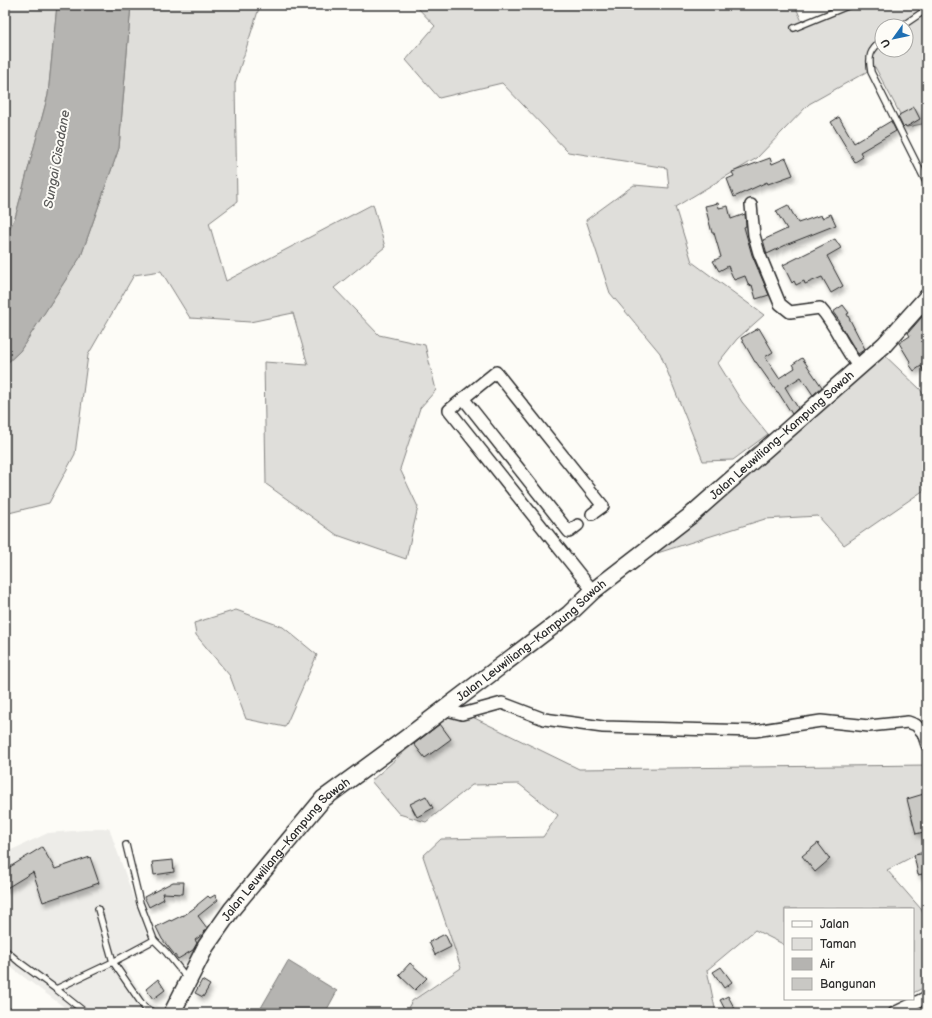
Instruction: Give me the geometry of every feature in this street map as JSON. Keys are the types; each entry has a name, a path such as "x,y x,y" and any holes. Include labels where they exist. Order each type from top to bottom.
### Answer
{"main road":[{"name":"Jalan Leuwiliang–Kampung Sawah","path":"172,1013 206,946 232,909 323,799 405,739 569,614 593,591 690,516 884,345 927,297"}],"street":[{"path":"751,205 754,235 759,253 780,304 790,312 820,308 827,315 849,355 859,367"},
{"path":"592,514 603,506 496,372 449,410 593,591"},
{"path":"463,398 570,532 578,525"},
{"path":"443,709 462,714 502,703 544,718 603,727 755,731 821,721 869,726 908,722 916,725 924,733 927,745"},
{"path":"894,1013 927,997"}],"lane":[{"path":"794,28 850,5"},
{"path":"914,18 927,9"},
{"path":"874,48 869,62 871,72 927,184"},
{"path":"126,845 140,903 154,940 189,980"},
{"path":"98,909 113,962 144,1007 154,1013"},
{"path":"56,989 113,962 154,940"},
{"path":"5,950 86,1013"}],"shaded area":[{"path":"109,828 151,947 122,962 146,1000 167,1012 166,1013 72,1013 5,963 5,853 48,833"}],"green space":[{"path":"5,5 57,5 48,95 15,218 5,237"},
{"path":"131,5 260,5 235,83 237,202 209,223 226,281 373,204 385,247 334,288 379,335 425,345 436,390 420,408 400,469 418,507 406,559 337,535 266,484 264,362 308,365 293,313 250,322 190,318 161,271 134,275 88,355 75,454 49,503 5,514 5,365 20,351 81,256 119,148"},
{"path":"415,5 795,5 803,24 842,5 927,5 927,123 907,127 875,67 809,104 757,158 675,207 692,262 764,315 737,339 718,363 742,402 768,434 733,460 703,461 660,353 610,293 586,220 634,185 669,188 667,168 568,152 502,83 439,98 406,60 435,26"},
{"path":"880,351 920,389 927,401 927,488 844,545 818,516 765,519 632,561"},
{"path":"236,610 283,627 317,655 285,727 246,719 230,676 196,635 194,623"},
{"path":"454,708 579,769 927,765 927,849 887,870 921,909 927,921 927,986 914,992 914,908 784,908 784,944 755,930 707,970 716,1013 405,1013 412,1001 461,968 423,856 441,839 543,837 558,815 519,784 472,785 426,822 399,814 371,781"}],"water":[{"name":"Sungai Cisadane","path":"57,5 131,5 119,148 81,256 20,351 5,365 5,237 15,218 48,95"},
{"path":"288,961 337,991 325,1013 258,1013"}],"building":[{"path":"914,107 920,119 906,127 905,125 903,127 898,117 900,116 899,115"},
{"path":"839,117 854,143 891,121 896,131 860,152 863,157 855,162 831,122"},
{"path":"770,158 772,164 786,158 793,175 768,184 767,182 734,197 727,179 734,176 732,172"},
{"path":"718,203 719,208 728,206 731,219 745,214 746,226 744,227 752,255 769,295 756,299 752,285 749,286 745,276 734,280 728,266 719,271 713,261 721,257 714,233 712,233 705,206"},
{"path":"788,205 798,223 821,215 822,218 831,214 836,225 767,254 763,240 787,229 776,211"},
{"path":"835,239 841,248 827,256 843,286 831,293 822,277 805,284 804,281 796,285 794,281 792,283 783,265"},
{"path":"843,305 849,313 847,314 865,349 858,354 833,312"},
{"path":"927,311 927,377 921,366 914,371 899,343 910,336 908,333"},
{"path":"759,328 773,352 765,357 779,378 795,368 793,364 802,358 822,387 813,395 801,377 785,387 798,408 792,414 778,392 755,362 741,338"},
{"path":"440,724 451,739 425,758 414,744"},
{"path":"927,793 927,831 916,834 907,799"},
{"path":"426,796 433,808 417,817 410,804"},
{"path":"818,843 830,859 815,872 802,856"},
{"path":"42,847 55,869 90,857 99,883 43,902 33,872 5,889 5,870"},
{"path":"927,853 927,873 918,875 914,855"},
{"path":"173,860 174,872 154,875 152,862"},
{"path":"173,882 184,882 183,894 162,893 164,899 149,907 144,897"},
{"path":"215,895 218,900 198,916 207,928 202,935 195,940 197,943 193,950 178,959 162,939 156,927 170,920 171,921 183,916 208,896 210,898"},
{"path":"445,934 451,947 435,955 429,942"},
{"path":"410,963 427,978 415,990 399,975"},
{"path":"721,967 732,982 724,988 713,972"},
{"path":"158,979 165,990 153,999 146,989"},
{"path":"202,980 210,985 203,997 195,993"},
{"path":"728,996 737,1013 727,1013 720,1000"}]}
